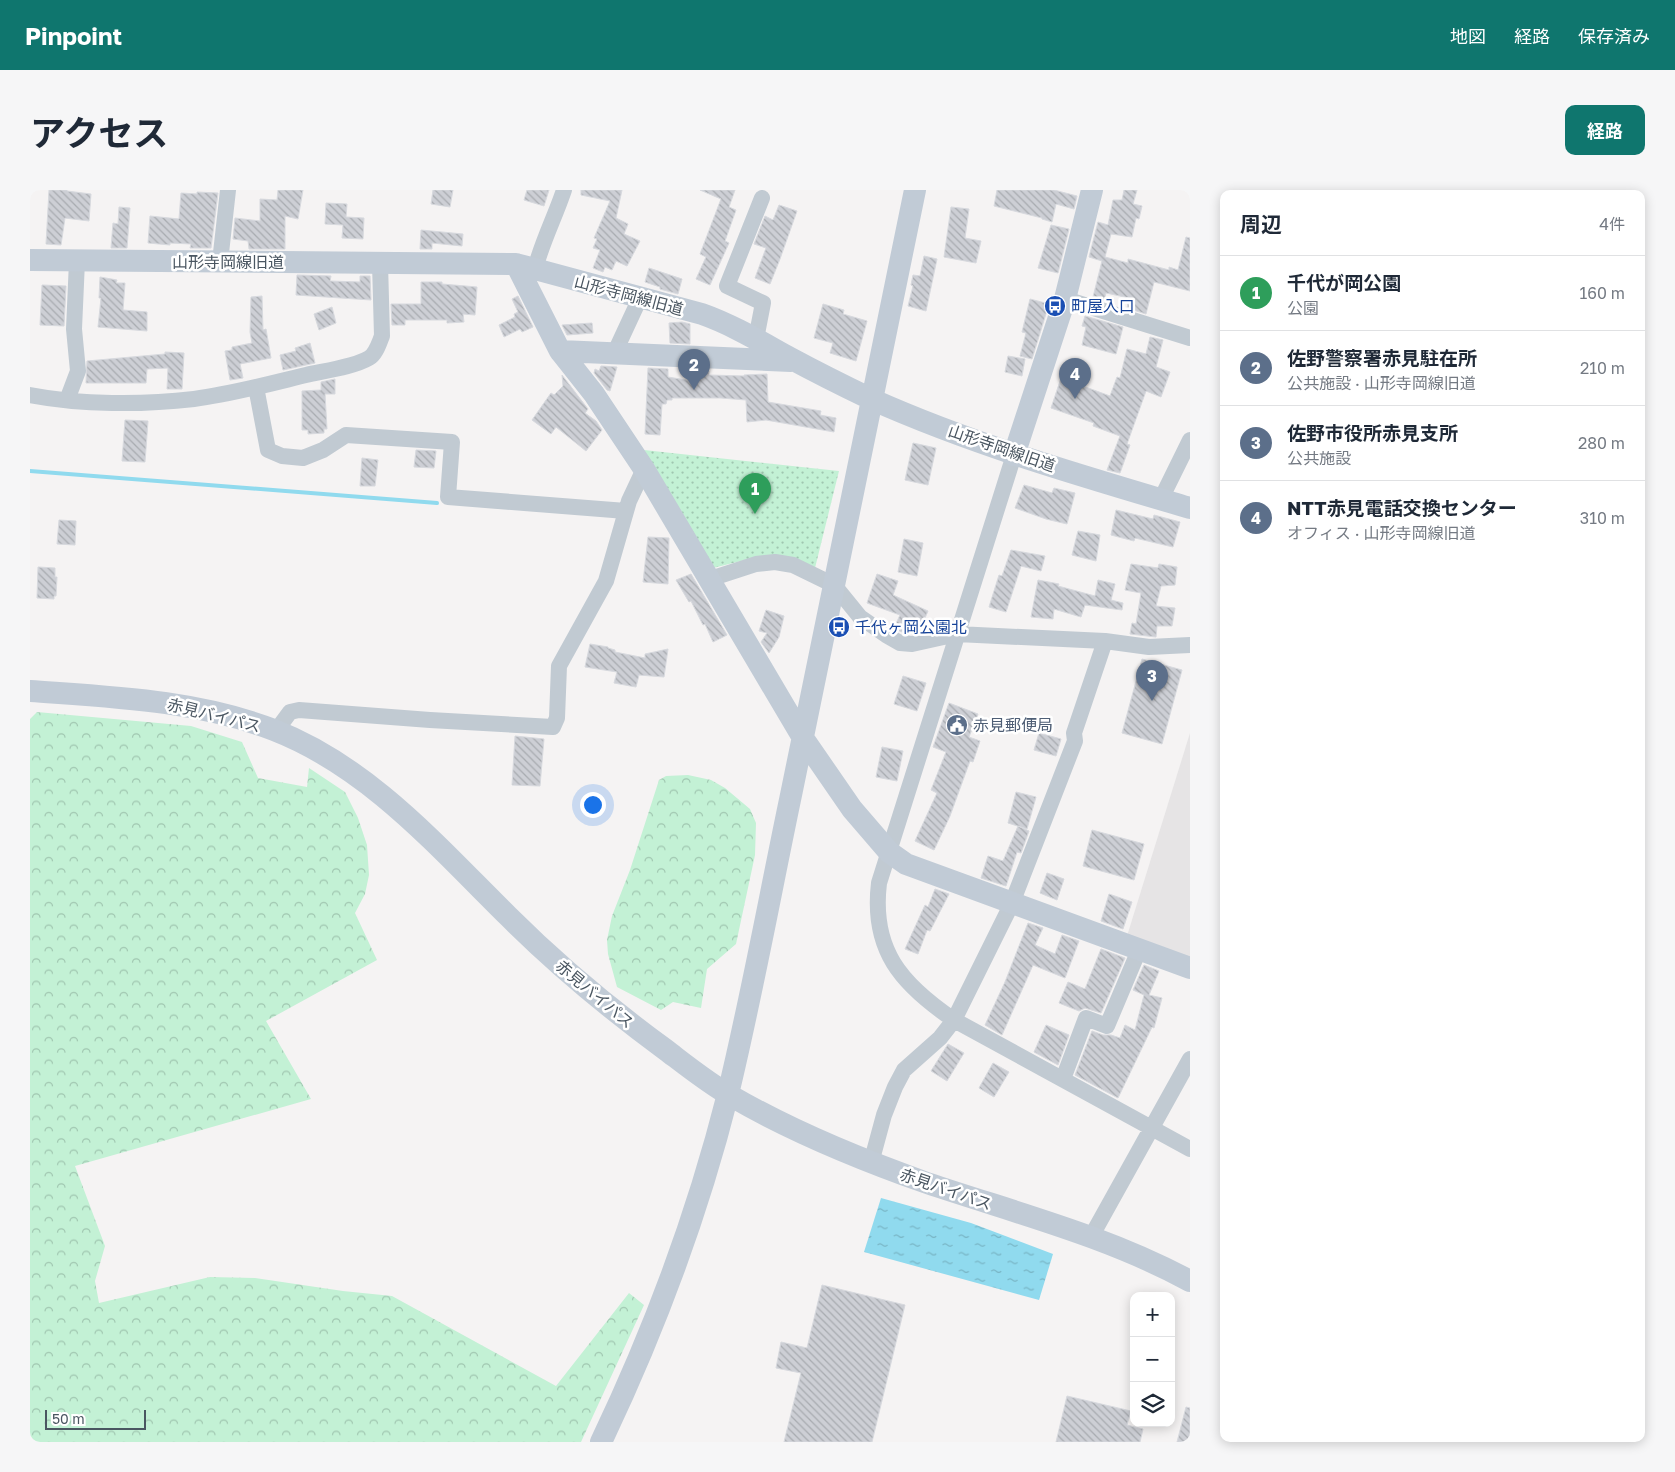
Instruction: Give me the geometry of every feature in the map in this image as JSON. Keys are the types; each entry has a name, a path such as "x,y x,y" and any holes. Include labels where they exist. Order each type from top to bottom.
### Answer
{"street":[{"path":"220,262 228,190"},
{"path":"564,190 557,212 538,254 526,267 560,351 594,394 644,469 803,738 852,809 889,852 906,864 1190,968"},
{"path":"601,1442 633,1371 674,1265 699,1191 728,1094 915,190"},
{"path":"1092,190 1065,299 879,883 877,904 879,924 892,960 902,976 916,991 954,1020 1190,1149"},
{"path":"756,339 763,303 727,286 762,198"},
{"name":"山形寺岡線旧道","path":"30,260 526,267 720,320 795,361 872,399 1014,455 1190,508"},
{"path":"66,400 78,371 74,329 77,261"},
{"path":"30,395 66,400 152,402 195,399 256,387 349,365 370,358 378,347 382,336 380,264"},
{"path":"614,354 640,298"},
{"path":"1065,299 1190,338"},
{"path":"560,351 795,361"},
{"path":"256,387 268,450 282,456 303,458 323,450 346,435 452,442 448,497 626,511"},
{"path":"1161,499 1190,440"},
{"path":"276,731 290,712 298,710 553,727 557,718 559,666 606,581 626,511 644,469"},
{"path":"710,580 756,564 775,562 793,565 834,585 860,617 900,643 912,644 958,634 1105,641 1149,647 1190,645"},
{"path":"871,1163 894,1087 904,1070 940,1038 954,1020 1012,903 1075,741 1074,734 1105,641"},
{"name":"赤見バイパス","path":"30,691 173,704 238,718 276,731 311,748 381,794 414,822 561,967 616,1013 728,1094 807,1136 871,1163 1091,1237 1153,1262 1190,1281"},
{"path":"1063,1079 1086,1018 1107,1026 1138,950"},
{"path":"1091,1237 1190,1058"}],"shaded area":[{"path":"1190,733 1190,959 1127,936"}],"green space":[{"path":"644,450 839,471 815,568 757,557 713,568"},
{"path":"37,712 191,726 242,742 258,778 307,787 309,768 345,792 358,818 367,845 369,875 365,894 355,913 377,960 266,1021 311,1099 75,1166 105,1246 95,1281 99,1303 210,1277 255,1278 392,1296 556,1386 629,1293 644,1305 581,1442 30,1442 30,719"},
{"path":"688,775 711,780 725,788 750,809 756,823 755,855 736,944 707,969 701,1008 673,1002 661,1010 617,987 608,954 607,940 612,916 630,870 659,780 666,776"}],"water":[{"path":"881,1198 971,1223 1053,1254 1039,1300 864,1252"}],"building":[{"path":"49,190 67,190 91,194 89,221 65,218 61,245 46,244"},
{"path":"278,190 303,190 298,219 285,216 285,249 249,249 248,241 233,239 235,218 260,221 260,199 277,200"},
{"path":"433,190 453,190 450,207 431,204"},
{"path":"527,190 549,190 544,206 524,200"},
{"path":"581,190 622,190 616,218 628,224 624,234 640,241 627,266 616,261 612,270 605,267 603,272 593,268 600,250 593,248 597,239 594,238 610,201 581,195"},
{"path":"700,190 735,190 729,207 736,210 725,241 729,243 710,285 696,279 706,257 700,254 721,199"},
{"path":"997,190 1054,190 1077,196 1074,209 1056,204 1052,222 994,206"},
{"path":"1124,190 1137,190 1133,204 1142,206 1139,219 1136,218 1132,237 1111,234 1105,257 1128,263 1128,259 1169,270 1169,267 1178,270 1186,237 1190,238 1190,291 1154,282 1146,314 1127,308 1129,298 1106,293 1104,301 1093,297 1102,261 1089,257 1098,222 1108,225 1113,200 1122,200"},
{"path":"197,192 218,193 211,248 190,248 191,244 148,243 150,216 179,219 181,193 197,194"},
{"path":"326,203 347,204 346,217 364,218 363,239 342,238 343,225 325,224"},
{"path":"779,205 797,211 770,284 755,278 766,248 754,244 765,216 773,220"},
{"path":"119,207 130,208 127,248 111,248 113,223 118,224"},
{"path":"951,207 969,209 965,238 981,241 976,263 944,257"},
{"path":"1051,225 1069,229 1058,273 1038,268"},
{"path":"421,230 463,234 462,246 432,243 432,249 420,249"},
{"path":"924,256 937,259 926,311 908,306 913,286 911,285 913,275 920,276"},
{"path":"649,268 682,279 678,294 645,282"},
{"path":"297,275 331,276 330,281 360,282 360,276 370,276 371,300 296,295"},
{"path":"100,277 117,280 116,283 125,283 123,310 147,312 147,331 98,327 101,298 99,298"},
{"path":"421,282 442,282 442,284 477,287 475,315 463,314 464,322 447,323 447,320 405,320 405,325 392,325 391,304 421,304"},
{"path":"42,285 66,286 64,326 40,325"},
{"path":"262,296 263,330 266,329 271,358 240,364 243,378 230,380 225,351 232,350 232,347 252,343 250,332 251,297"},
{"path":"518,296 533,327 522,332 520,329 504,337 499,325 515,317 514,314 518,312 512,299"},
{"path":"1030,299 1049,304 1032,359 1020,356 1026,333 1022,332"},
{"path":"823,304 844,310 843,314 867,321 856,361 830,353 833,343 814,338"},
{"path":"332,307 336,323 319,330 314,314"},
{"path":"1085,316 1123,327 1116,354 1082,345 1086,327 1082,326"},
{"path":"682,322 690,324 690,344 670,343 669,323"},
{"path":"592,323 593,333 567,335 562,325"},
{"path":"1150,337 1163,340 1156,367 1170,372 1161,397 1146,391 1127,444 1130,445 1120,473 1107,470 1120,436 1093,426 1094,423 1051,408 1061,378 1110,396 1117,377 1120,378 1127,349 1146,354"},
{"path":"310,343 315,363 283,370 280,355 296,351 295,348"},
{"path":"165,352 184,353 182,389 167,389 168,368 147,369 146,383 86,383 87,361 165,354"},
{"path":"1008,356 1025,359 1022,376 1005,372"},
{"path":"601,366 617,367 610,391 607,390 594,373 595,369 599,371"},
{"path":"648,368 668,369 668,377 692,381 693,370 709,371 709,375 744,376 767,374 768,402 821,411 820,415 836,418 834,432 766,420 747,422 746,400 672,398 672,400 667,400 666,404 662,404 660,435 645,434"},
{"path":"562,375 588,409 585,413 596,421 602,430 586,451 556,427 551,434 532,420 551,393 554,395 563,386"},
{"path":"335,379 335,394 325,394 327,429 324,429 324,433 308,434 308,430 302,430 302,391 321,390 321,382"},
{"path":"125,420 148,421 145,462 122,461"},
{"path":"913,443 936,448 928,485 905,480"},
{"path":"416,450 436,451 434,468 414,467"},
{"path":"362,458 378,460 375,486 360,486"},
{"path":"1024,485 1052,493 1054,488 1075,493 1067,524 1015,508"},
{"path":"1116,510 1153,519 1154,515 1180,522 1173,547 1135,538 1134,541 1111,535"},
{"path":"59,520 76,521 75,545 57,544"},
{"path":"1078,531 1100,535 1096,561 1072,555"},
{"path":"648,537 669,538 668,584 643,582"},
{"path":"904,539 923,543 917,576 898,572"},
{"path":"1011,550 1045,556 1041,571 1021,566 1006,612 989,607 999,575 1002,576"},
{"path":"1131,564 1158,568 1159,564 1177,567 1175,585 1161,586 1156,606 1175,608 1172,626 1157,626 1156,637 1130,634 1132,623 1136,624 1141,593 1125,590"},
{"path":"38,567 55,568 55,577 57,577 56,596 54,596 54,599 37,598"},
{"path":"691,574 727,635 713,642 705,624 703,625 691,601 689,602 676,580"},
{"path":"877,574 898,581 893,595 928,611 919,632 905,633 897,630 894,628 900,615 867,603"},
{"path":"1038,580 1059,584 1058,586 1095,596 1098,580 1115,584 1111,600 1123,603 1122,610 1085,605 1081,617 1054,609 1053,619 1031,617"},
{"path":"766,610 784,616 779,637 769,653 761,642 767,633 759,631"},
{"path":"590,644 608,647 615,650 615,652 645,658 645,654 668,649 664,677 639,675 636,687 614,683 617,672 585,667"},
{"path":"1142,659 1182,670 1162,744 1122,733"},
{"path":"903,676 926,683 917,711 894,704"},
{"path":"949,703 978,714 969,737 980,741 973,762 970,761 950,816 934,850 915,841 937,793 931,790 946,752 933,747"},
{"path":"1039,733 1061,739 1056,756 1034,750"},
{"path":"515,736 544,739 540,786 512,785"},
{"path":"882,747 903,751 897,781 876,777"},
{"path":"1016,792 1036,797 1027,829 1008,823"},
{"path":"1018,826 1029,831 1021,853 1017,852 1006,886 981,878 988,856 1003,861"},
{"path":"1092,830 1144,844 1134,880 1083,866"},
{"path":"1047,873 1064,879 1057,900 1040,893"},
{"path":"935,889 949,894 930,931 927,930 918,954 905,949 925,905 928,907"},
{"path":"1109,894 1132,902 1123,929 1101,921"},
{"path":"1028,923 1043,928 1035,945 1055,954 1062,935 1079,941 1065,978 1033,965 1002,1035 985,1025 1005,982"},
{"path":"1101,949 1125,958 1101,1013 1085,1008 1079,1011 1059,1003 1068,982 1085,989"},
{"path":"1144,965 1159,971 1149,995 1162,998 1154,1028 1152,1027 1118,1098 1075,1075 1092,1031 1120,1038 1125,1025 1135,1030 1144,995 1133,990"},
{"path":"1046,1025 1069,1035 1058,1065 1034,1052"},
{"path":"948,1044 964,1053 947,1081 931,1071"},
{"path":"993,1063 1009,1072 994,1097 979,1088"},
{"path":"822,1285 905,1305 872,1442 784,1442 801,1373 776,1368 781,1342 807,1348"},
{"path":"1067,1396 1130,1411 1127,1425 1143,1429 1140,1442 1056,1442"},
{"path":"1186,1407 1190,1408 1190,1442 1177,1442"}],"waterway":[{"path":"30,471 437,503"}],"place":[{"name":"町屋入口","path":"1055,306"},
{"name":"佐野警察署赤見駐在所","path":"694,390"},
{"name":"NTT赤見電話交換センター","path":"1075,399"},
{"name":"千代が岡公園","path":"755,514"},
{"name":"千代ヶ岡公園北","path":"839,627"},
{"name":"佐野市役所赤見支所","path":"1152,701"},
{"name":"赤見郵便局","path":"957,725"}]}
